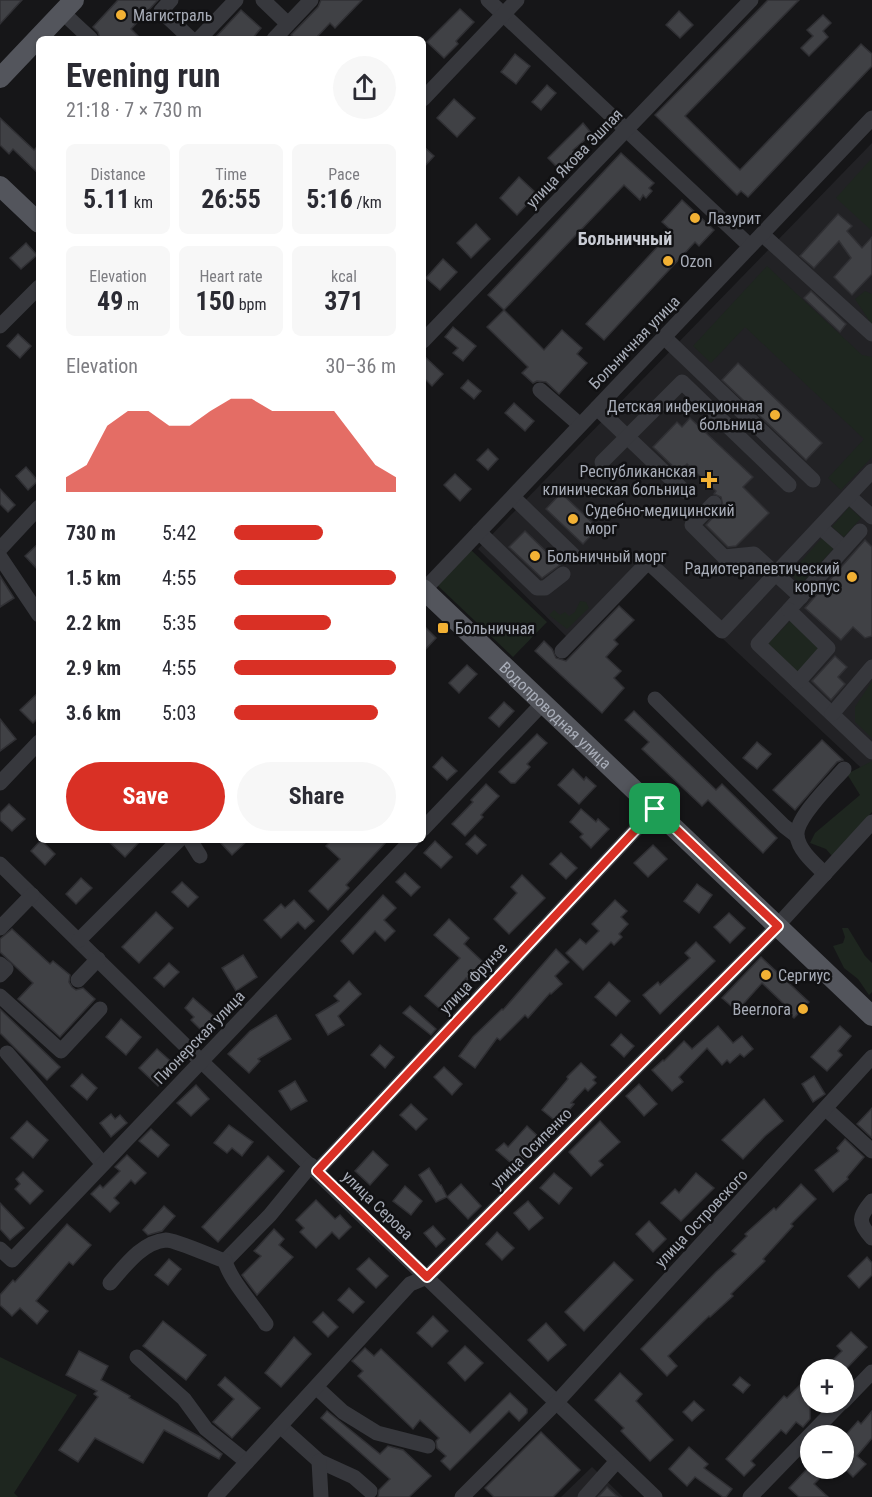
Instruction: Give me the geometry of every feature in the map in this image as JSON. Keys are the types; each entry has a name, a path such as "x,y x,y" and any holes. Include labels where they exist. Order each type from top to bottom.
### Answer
{"main road":[{"path":"40,36 68,6"},
{"path":"0,78 36,40"},
{"path":"0,186 36,220"},
{"name":"Водопроводная улица","path":"426,593 871,1013"}],"street":[{"path":"171,0 161,11 188,36"},
{"path":"202,36 236,0"},
{"path":"263,0 288,24"},
{"path":"277,36 311,0"},
{"path":"488,0 750,246"},
{"path":"426,96 517,0"},
{"name":"улица Якова Эшпая","path":"426,338 751,0"},
{"path":"68,6 89,36"},
{"name":"Больничная улица","path":"426,587 872,118"},
{"path":"762,234 872,334"},
{"path":"0,326 36,290"},
{"path":"664,337 813,480"},
{"path":"602,462 682,382 789,484"},
{"path":"540,390 580,425"},
{"path":"597,408 684,491"},
{"path":"562,651 648,562 722,632 872,471"},
{"path":"849,496 872,517"},
{"path":"513,497 573,555"},
{"path":"714,503 692,525 724,557 754,554 801,597"},
{"path":"0,549 36,510"},
{"path":"820,527 844,548"},
{"path":"860,531 758,644 872,752"},
{"path":"479,532 537,588 545,588 563,574"},
{"path":"0,557 36,611"},
{"path":"789,610 828,648 798,682"},
{"path":"832,714 872,668"},
{"path":"655,699 784,826 797,836 803,850 825,874"},
{"path":"426,826 543,703"},
{"path":"0,783 36,745"},
{"path":"797,836 800,822 844,769"},
{"name":"улица Фрунзе","path":"225,1261 655,809"},
{"name":"улица Осипенко","path":"215,1497 410,1284 427,1277 778,926 872,822"},
{"path":"79,940 176,843"},
{"path":"192,843 200,856"},
{"name":"Пионерская улица","path":"0,1248 12,1260 409,843"},
{"name":"улица Серова","path":"0,864 201,1061 655,1497"},
{"path":"0,928 33,895"},
{"path":"78,980 98,959"},
{"path":"0,964 6,969 0,975"},
{"path":"0,996 61,1051 100,1010"},
{"path":"7,1053 103,1164"},
{"name":"улица Островского","path":"462,1497 555,1403 872,1058"},
{"path":"826,1109 872,1151"},
{"path":"872,1202 862,1213 861,1220 862,1226 872,1238"},
{"path":"110,1283 148,1245 168,1240 225,1261 228,1273 266,1324"},
{"path":"137,1358 184,1399 206,1429 247,1462"},
{"path":"854,1391 872,1372"},
{"path":"316,1387 343,1412 377,1433 428,1446"},
{"path":"750,1497 832,1413"},
{"path":"280,1426 319,1461 354,1478 370,1491"},
{"path":"319,1461 321,1497"},
{"path":"585,1497 617,1461"}],"shaded area":[{"name":"Республиканская клиническая больница","path":"872,143 872,778 648,569 574,644 478,549"},
{"path":"872,158 872,231 836,198"},
{"path":"767,266 862,355 872,357 872,457 841,490 828,478 864,439 745,327 711,363 693,346"},
{"path":"865,291 872,294 872,325 855,299"},
{"path":"849,507 861,518 844,537 832,527"},
{"path":"822,538 834,548 801,584 790,574"},
{"path":"470,549 547,622 513,657 436,584"},
{"path":"580,601 586,602 589,608 567,629 549,615 554,610 560,615 565,612 569,616 575,612"},
{"path":"792,619 823,648 793,678 763,649"},
{"path":"872,681 872,738 855,722 855,707"},
{"path":"872,761 872,812 832,856 826,849 810,843 815,833 860,795 847,774"},
{"path":"842,928 848,928 865,956 872,963 872,992 869,995 858,979 844,968 833,946 843,943 845,937"},
{"path":"0,1357 77,1395 14,1493 18,1497 0,1497"},
{"path":"592,1467 623,1497 561,1497"}],"building":[{"path":"0,0 22,0 0,24"},
{"path":"118,0 158,0 131,29 138,36 99,36 93,27"},
{"path":"321,0 362,0 335,28 330,23 318,36 291,35 318,7"},
{"path":"768,0 799,0 685,116 740,170 861,44 872,54 872,66 748,197 741,191 737,195 655,115"},
{"path":"460,9 474,22 444,58 427,42"},
{"path":"241,10 261,28 254,36 217,36"},
{"path":"679,11 693,25 680,38 666,25"},
{"path":"823,15 831,23 823,31 828,37 809,56 801,48 813,36 807,30"},
{"path":"515,54 530,66 516,84 501,72"},
{"path":"547,85 556,93 541,110 532,102"},
{"path":"454,99 475,118 457,137 437,118"},
{"path":"0,118 34,150 36,148 36,171 13,149 9,154 0,145"},
{"path":"583,123 592,134 573,150 577,154 560,170 548,158"},
{"path":"426,149 434,156 426,165"},
{"path":"621,153 654,183 649,188 652,191 646,198 643,195 640,200 624,185 504,310 488,295"},
{"path":"519,177 537,194 517,215 500,198"},
{"path":"682,200 714,230 699,246 695,242 604,340 586,324 672,231 662,222"},
{"path":"838,214 852,226 847,231 862,248 872,237 872,274 852,295 834,277 851,258 839,241 814,268 800,256"},
{"path":"476,224 490,239 471,258 457,243"},
{"path":"26,243 36,254 21,269 10,258"},
{"path":"443,259 457,272 440,290 426,278"},
{"path":"811,291 846,324 840,332 804,298"},
{"path":"504,310 544,350 562,330 582,348 577,354 587,363 559,394 546,382 533,383 522,373 528,367 487,327"},
{"path":"453,327 476,346 463,361 453,353 458,348 445,337"},
{"path":"18,334 31,346 20,358 7,346"},
{"path":"426,358 443,374 432,386 426,380"},
{"name":"Детская инфекционная больница","path":"738,363 822,443 806,460 722,380"},
{"path":"468,380 481,391 474,399 461,388"},
{"path":"514,403 534,421 525,431 505,413"},
{"path":"690,418 753,477 743,487 769,513 736,546 728,547 706,525 723,506 721,497 714,494 716,491 687,464 679,472 653,447 677,422 682,427"},
{"path":"488,449 498,459 488,470 477,460"},
{"path":"26,467 36,479 36,483 28,490 16,476"},
{"path":"455,474 471,489 460,501 444,485"},
{"path":"0,489 15,505 8,512 0,504"},
{"name":"Судебно-медицинский морг","path":"561,493 598,528 583,544 546,509"},
{"name":"Больничный морг","path":"525,531 560,565 542,578 509,547"},
{"name":"Радиотерапевтический корпус","path":"865,540 872,547 872,636 865,638 853,627 841,640 805,608"},
{"path":"36,546 36,568 25,556"},
{"path":"0,576 14,598 0,607"},
{"path":"619,606 634,620 614,640 618,644 606,657 621,671 614,678 624,688 602,713 535,651 544,641 552,649 556,658 566,661"},
{"path":"426,628 436,638 426,649"},
{"path":"835,656 847,667 838,677 845,684 831,700 812,681"},
{"path":"467,665 477,674 459,693 449,683"},
{"path":"36,695 36,720 33,723 20,710"},
{"path":"504,702 514,711 499,727 489,718"},
{"path":"634,711 716,790 722,784 777,838 763,853 708,800 702,806 642,749 649,742 625,720"},
{"path":"0,719 16,739 0,751"},
{"path":"537,734 547,743 527,764 530,767 515,783 511,783 499,772"},
{"path":"822,740 843,760 837,762 795,810 773,790"},
{"path":"757,742 771,754 757,769 743,758"},
{"path":"442,757 457,771 447,780 433,767"},
{"path":"573,769 584,780 586,777 596,786 579,804 558,785"},
{"path":"486,784 499,796 465,836 452,824"},
{"path":"9,804 25,819 12,831 0,820 0,813"},
{"path":"581,809 596,822 598,819 609,829 591,848 580,837 583,834 570,822"},
{"path":"475,835 486,845 477,854 466,844"},
{"path":"435,841 452,857 441,868 424,853"},
{"path":"38,843 44,843 55,854 45,865 31,851"},
{"path":"110,843 138,843 125,857"},
{"path":"221,843 245,843 232,855"},
{"path":"329,843 385,843 346,885 349,888 328,910 309,891 340,859 326,846"},
{"path":"653,845 667,859 648,877 634,863"},
{"path":"561,853 577,868 566,879 550,864"},
{"path":"405,873 420,887 411,896 396,882"},
{"path":"522,875 545,898 509,934 494,919 517,893 511,887"},
{"path":"81,878 92,888 76,904 66,894"},
{"path":"182,882 198,897 188,907 172,892"},
{"path":"697,884 712,895 699,913 684,901"},
{"path":"383,895 396,908 384,920 395,931 385,941 375,931 353,954 341,941"},
{"path":"294,900 314,921 305,929 298,922 281,938 264,920 281,904 285,908"},
{"path":"615,900 627,911 621,917 628,924 619,934 622,937 614,945 611,942 583,970 566,953 580,939 586,944 599,931 592,924"},
{"path":"156,912 173,928 139,963 122,947"},
{"path":"729,913 745,928 730,943 714,927"},
{"path":"449,919 469,938 464,944 484,963 467,980 466,978 440,1009 425,996 460,958 434,935"},
{"path":"12,929 50,964 53,961 70,975 69,982 72,987 76,990 83,988 95,999 60,1037 18,999 33,983 0,952 0,939"},
{"path":"696,942 715,961 660,1014 643,995 658,982 660,985 690,958 685,953"},
{"path":"556,949 569,962 555,976 562,984 550,993 528,1018 525,1015 500,1040 497,1038 475,1068 459,1056 473,1037 503,1010"},
{"path":"243,955 257,977 236,991 222,968"},
{"path":"761,957 809,1002 794,1018 782,1007 785,1005 762,983 737,1011 722,998"},
{"path":"169,963 179,972 164,987 154,978"},
{"path":"349,981 361,994 338,1016 344,1025 328,1035 316,1015 339,1001 334,996"},
{"path":"609,982 630,1001 616,1016 595,997"},
{"path":"193,998 217,1019 204,1033 191,1020 194,1017 185,1008"},
{"path":"410,1006 436,1029 431,1035 403,1013"},
{"path":"0,1009 60,1067 47,1080 0,1033"},
{"path":"276,1015 291,1039 258,1059 260,1061 249,1073 228,1054 250,1031"},
{"path":"121,1019 141,1037 126,1055 106,1037"},
{"path":"718,1026 733,1043 742,1036 753,1049 744,1057 740,1054 730,1063 727,1060 722,1065 707,1048 679,1077 683,1082 672,1091 652,1070 684,1041 692,1049"},
{"path":"840,1026 851,1036 838,1051 842,1055 827,1071 811,1057"},
{"path":"621,1034 634,1046 624,1057 611,1045"},
{"path":"380,1045 394,1057 385,1068 371,1055"},
{"path":"157,1049 176,1066 158,1086 139,1068"},
{"path":"581,1063 596,1077 593,1080 596,1083 588,1091 585,1088 571,1103 574,1104 558,1123 542,1110 568,1079 567,1077"},
{"path":"444,1067 462,1084 452,1095 434,1077"},
{"path":"82,1074 97,1088 87,1100 71,1086"},
{"path":"814,1076 825,1094 813,1102 802,1084"},
{"path":"295,1081 307,1101 291,1110 279,1091"},
{"path":"639,1084 657,1104 644,1116 626,1096"},
{"path":"196,1085 209,1099 191,1116 177,1103"},
{"path":"764,1099 783,1121 743,1159 722,1140"},
{"path":"411,1104 427,1119 416,1130 400,1115"},
{"path":"872,1108 872,1138 857,1124"},
{"path":"111,1114 115,1119 120,1115 127,1123 111,1137 100,1123"},
{"path":"27,1121 48,1140 33,1158 11,1138"},
{"path":"600,1121 620,1142 599,1161 603,1165 591,1176 569,1152"},
{"path":"229,1125 253,1142 242,1156 232,1148 227,1153 214,1143"},
{"path":"527,1126 543,1141 517,1168 496,1150 504,1143 508,1147"},
{"path":"151,1129 169,1145 158,1157 139,1141"},
{"path":"845,1139 864,1157 847,1177 848,1179 833,1192 815,1170 839,1151 837,1148"},
{"path":"373,1151 388,1165 370,1185 355,1171"},
{"path":"127,1155 146,1173 135,1184 131,1180 114,1198 119,1203 110,1212 91,1194 100,1185 103,1188 120,1171 115,1167"},
{"path":"268,1156 284,1171 218,1242 202,1227"},
{"path":"429,1168 447,1197 436,1202 419,1175"},
{"path":"23,1172 43,1191 30,1204 15,1189 20,1184 16,1179"},
{"path":"554,1173 572,1188 559,1204 540,1188"},
{"path":"696,1173 714,1188 681,1221 661,1203 675,1189 679,1193"},
{"path":"461,1184 481,1206 468,1219 447,1197"},
{"path":"801,1184 816,1199 791,1224 793,1226 763,1259 765,1261 731,1294 733,1296 668,1356 677,1366 667,1376 641,1349 736,1254 732,1251 747,1236 745,1234 774,1208 776,1210"},
{"path":"405,1186 422,1201 411,1215 393,1201"},
{"path":"316,1200 335,1219 340,1215 351,1227 339,1239 332,1232 316,1248 300,1232 304,1228 296,1220"},
{"path":"528,1201 543,1218 529,1230 514,1213"},
{"path":"0,1203 24,1228 10,1240 0,1229"},
{"path":"164,1206 175,1216 162,1231 148,1235 143,1230"},
{"path":"649,1221 666,1239 653,1252 636,1234"},
{"path":"67,1224 91,1245 73,1265 69,1262 36,1301 48,1311 37,1324 20,1308 12,1316 0,1305 0,1295 13,1280 15,1282"},
{"path":"433,1226 445,1239 436,1247 424,1233"},
{"path":"274,1229 284,1239 279,1245 293,1257 257,1295 242,1275 261,1256 254,1251"},
{"path":"497,1232 514,1248 502,1260 486,1244"},
{"path":"867,1257 872,1263 872,1275 859,1288 848,1276"},
{"path":"369,1258 388,1276 376,1288 357,1269"},
{"path":"169,1259 181,1269 168,1285 155,1275"},
{"path":"614,1262 633,1280 584,1331 565,1312"},
{"path":"349,1288 364,1302 353,1313 338,1300"},
{"path":"323,1312 338,1327 328,1337 313,1322"},
{"path":"433,1316 448,1331 432,1347 417,1333"},
{"path":"163,1321 206,1355 186,1380 143,1346"},
{"path":"546,1323 566,1345 548,1361 528,1340"},
{"path":"851,1332 867,1347 854,1361 834,1359 842,1351 837,1346"},
{"path":"294,1337 311,1354 281,1387 265,1373"},
{"path":"465,1346 483,1363 465,1381 448,1363"},
{"path":"365,1348 374,1356 381,1349 470,1433 510,1393 527,1409 527,1413 519,1421 509,1411 450,1470 441,1461 446,1456 437,1448 436,1441 439,1438 420,1420 413,1429 358,1376 363,1371 352,1361"},
{"path":"79,1351 108,1366 101,1380 200,1437 222,1454 219,1459 164,1430 143,1463 95,1438 78,1462 59,1450 98,1397 94,1394 97,1391 66,1375"},
{"path":"620,1373 642,1394 636,1401 673,1440 650,1461 621,1431 624,1428 595,1400"},
{"path":"225,1377 260,1408 232,1438 213,1422 234,1399 218,1385"},
{"path":"740,1377 750,1385 743,1393 733,1385"},
{"path":"800,1385 800,1413 810,1413 810,1419 805,1425 796,1422 786,1434 781,1430 751,1461 755,1465 744,1476 726,1459 784,1396 787,1398"},
{"path":"694,1401 704,1410 692,1421 683,1412"},
{"path":"327,1411 380,1454 388,1446 403,1450 431,1476 409,1497 378,1497 379,1490 390,1479 321,1418"},
{"path":"872,1411 872,1438 857,1456 866,1464 854,1476 854,1426 858,1421 861,1424"},
{"path":"541,1432 580,1470 553,1497 494,1497 485,1488"},
{"path":"689,1447 708,1464 704,1468 732,1489 726,1497 695,1477 687,1486 669,1469"},
{"path":"800,1476 800,1479 819,1479 814,1484 828,1497 799,1497 789,1488"},
{"path":"607,1487 618,1497 598,1497"}],"place":[{"name":"Магистраль","path":"121,15"},
{"name":"Лазурит","path":"695,218"},
{"name":"Ozon","path":"668,261"},
{"name":"Детская инфекционная больница","path":"775,415"},
{"name":"Республиканская клиническая больница","path":"709,480"},
{"name":"Судебно-медицинский морг","path":"573,519"},
{"name":"Больничный морг","path":"535,556"},
{"name":"Радиотерапевтический корпус","path":"852,577"},
{"name":"Больничная","path":"443,628"},
{"name":"Сергиус","path":"766,975"},
{"name":"Beerлога","path":"803,1009"}],"district":[{"name":"Больничный","path":"625,239"}],"route":[{"path":"655,809 778,926 427,1277 317,1171 655,809"}]}
